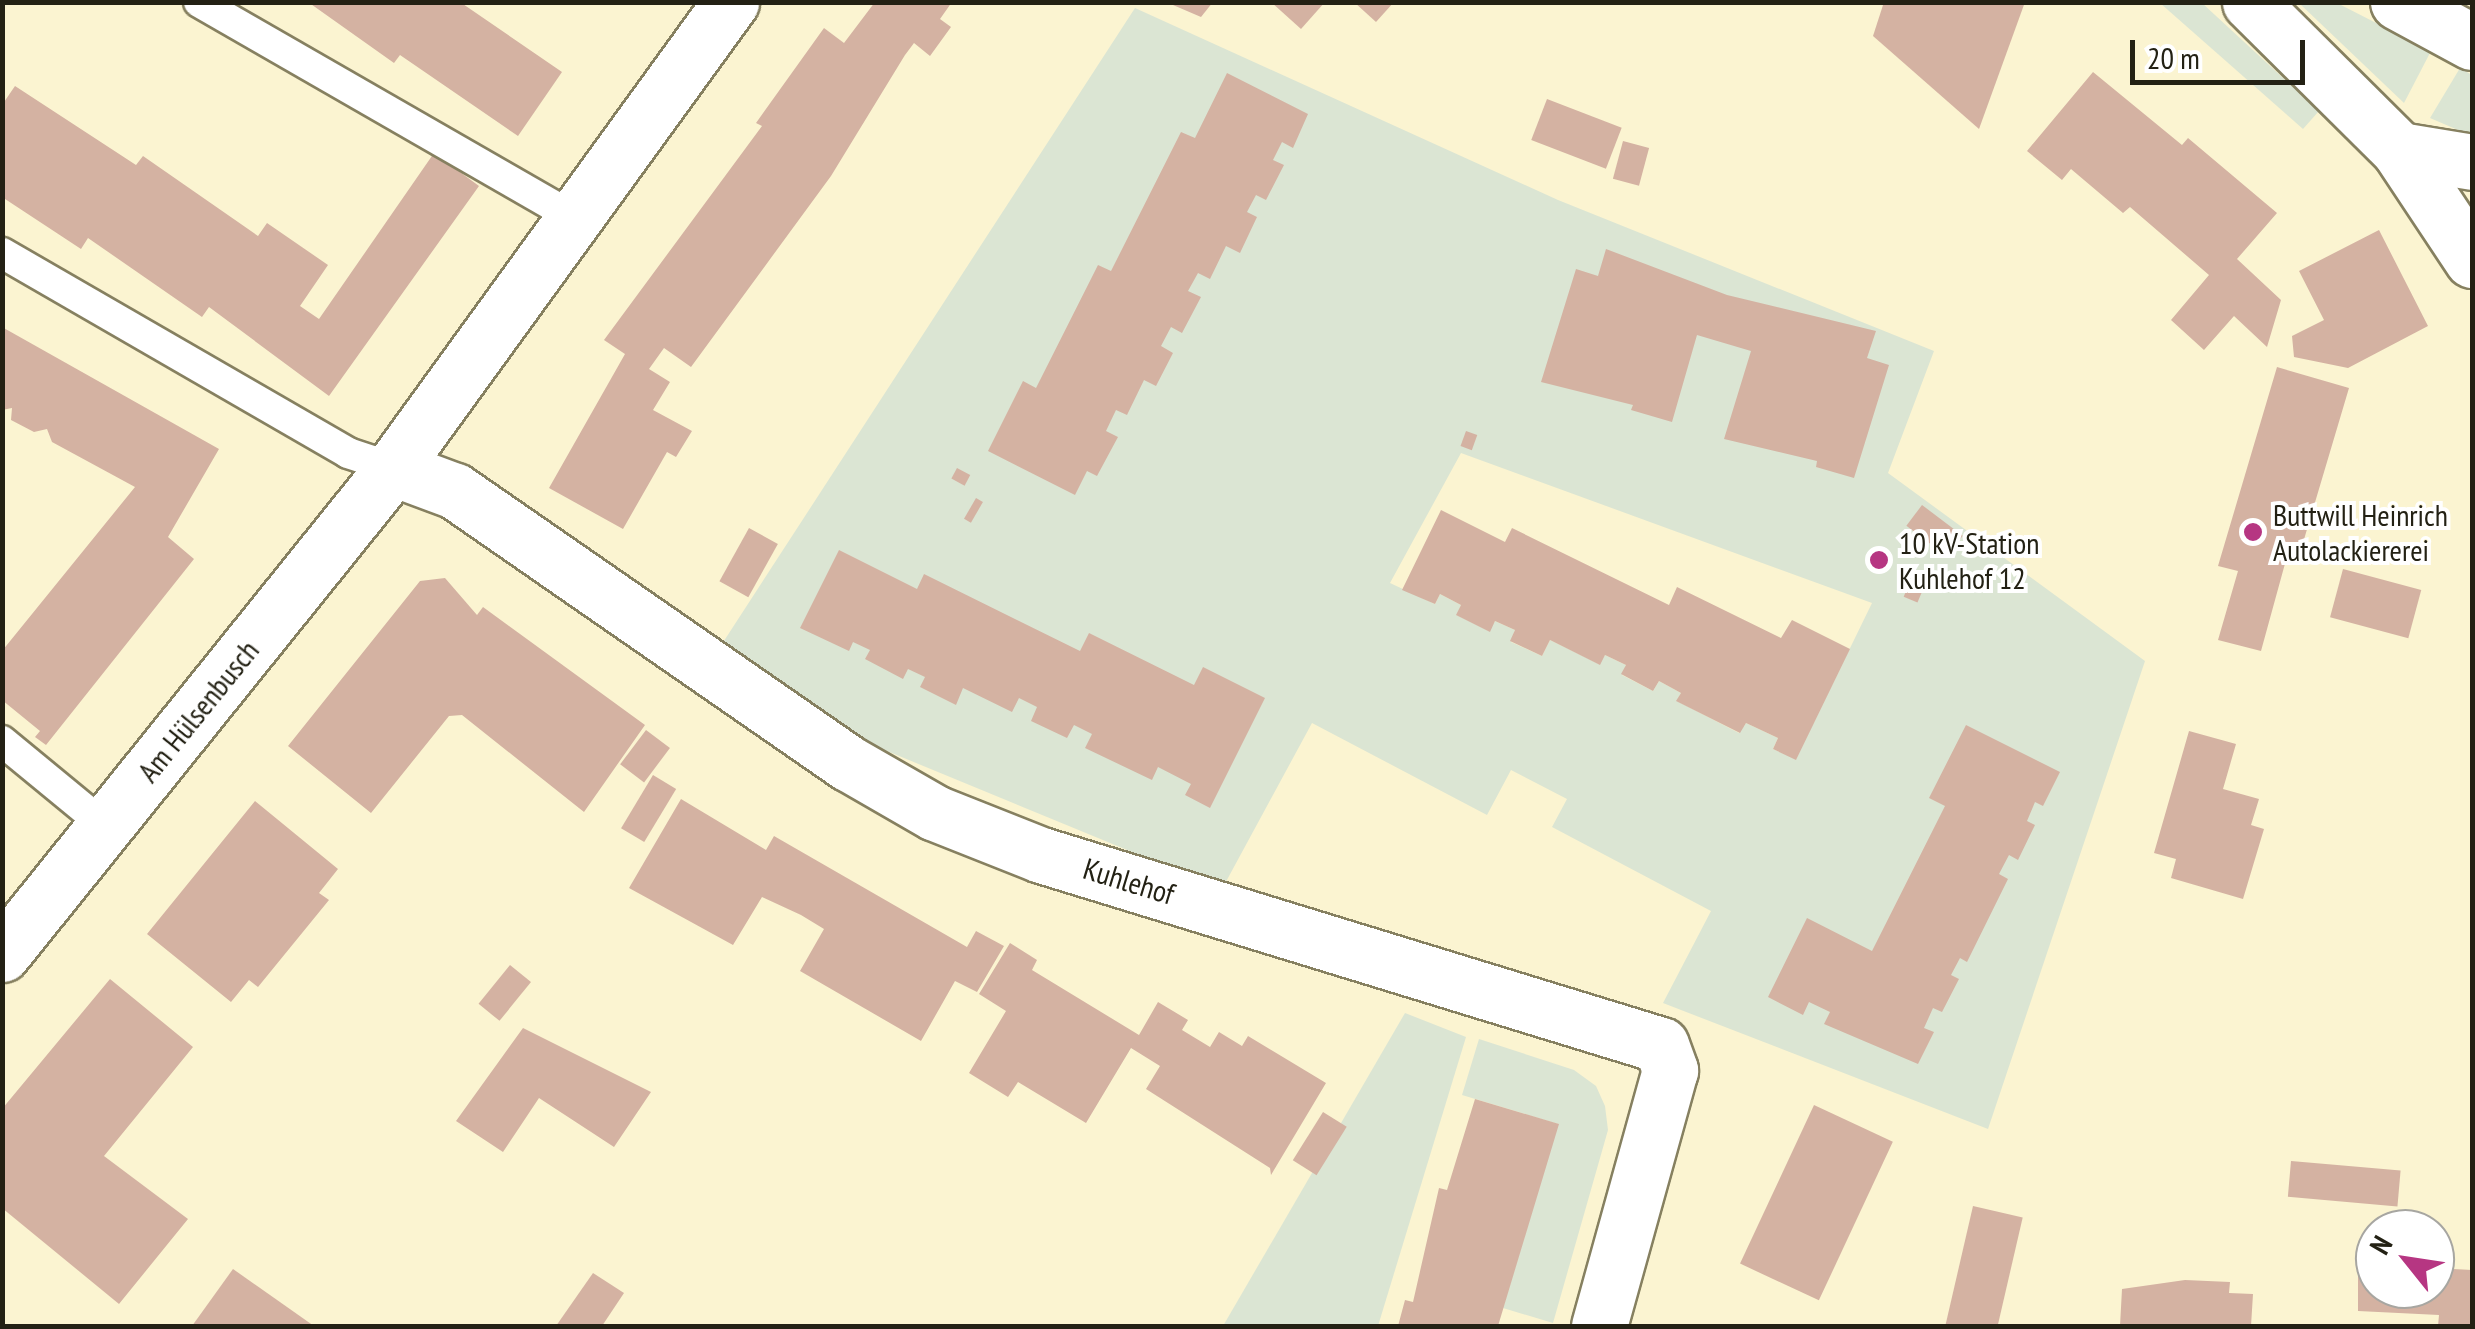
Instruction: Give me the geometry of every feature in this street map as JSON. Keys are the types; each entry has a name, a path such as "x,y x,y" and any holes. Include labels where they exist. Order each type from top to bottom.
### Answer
{"street":[{"name":"Am Hülsenbusch","path":"2,954 394,468 731,2"},
{"path":"2250,2 2400,150 2472,260"},
{"path":"2398,2 2472,42"},
{"path":"2400,150 2472,162"},
{"name":"Kuhlehof","path":"394,468 455,491 832,752 935,812 1041,854 1661,1045 1670,1070 1599,1326"}],"lane":[{"path":"200,2 574,218"},
{"path":"2,253 348,453 394,468"},
{"path":"2,741 105,826"}],"green space":[{"path":"2160,3 2202,3 2319,111 2303,129"},
{"path":"2299,3 2337,3 2431,51 2404,103"},
{"path":"1135,8 1558,200 1934,351 1888,473 2145,661 1988,1129 1663,1003 1711,911 1552,827 1567,799 1511,770 1487,815 1312,723 1222,889 870,744 720,647","holes":["1461,453 1872,603 1796,759 1773,749 1778,738 1746,723 1739,733 1677,701 1681,693 1659,681 1653,691 1622,675 1626,665 1605,655 1599,664 1550,640 1542,656 1511,642 1515,630 1495,621 1489,631 1457,615 1461,605 1440,594 1435,604 1390,583"]},
{"path":"2460,68 2472,75 2472,136 2430,118"},
{"path":"1405,1013 1466,1037 1378,1326 1223,1326"},
{"path":"1479,1039 1574,1070 1596,1086 1605,1106 1608,1130 1553,1323 1503,1308 1558,1124 1462,1095"}],"building":[{"path":"308,2 460,2 562,72 518,136 400,55 394,63"},
{"path":"875,2 952,2 940,19 951,27 930,56 914,43 831,176 691,367 664,348 649,369 670,382 653,410 692,431 676,457 667,452 623,529 549,488 625,354 604,340 762,126 756,123 824,28 844,43"},
{"path":"1166,2 1213,2 1201,17"},
{"path":"1271,2 1325,2 1301,29"},
{"path":"1354,2 1394,2 1376,22"},
{"path":"1884,2 2025,2 1979,129 1873,36"},
{"path":"2093,72 2182,145 2188,138 2277,213 2237,259 2281,300 2267,347 2234,316 2204,350 2171,320 2209,275 2130,207 2123,213 2071,169 2062,180 2027,151"},
{"path":"1227,73 1308,114 1293,148 1282,142 1273,160 1284,165 1266,200 1256,195 1247,212 1257,217 1240,253 1226,246 1210,279 1198,273 1188,291 1201,297 1182,333 1171,327 1161,346 1173,353 1156,386 1144,380 1127,415 1116,410 1106,431 1118,437 1097,476 1087,471 1075,495 988,451 1023,381 1036,388 1098,265 1111,271 1181,132 1195,138"},
{"path":"15,86 136,165 143,156 258,236 267,223 328,265 300,306 319,319 434,153 479,186 329,396 209,307 202,317 88,238 81,249 2,197 2,105"},
{"path":"1547,99 1622,128 1606,169 1531,140"},
{"path":"1623,141 1649,148 1639,186 1613,179"},
{"path":"2379,230 2428,326 2348,368 2294,357 2292,336 2324,320 2299,271"},
{"path":"1606,249 1727,295 1876,331 1867,358 1889,365 1854,478 1816,467 1817,461 1724,439 1751,351 1697,335 1672,422 1631,410 1633,405 1541,382 1576,269 1598,276"},
{"path":"2,327 219,449 168,537 194,559 46,745 35,737 40,731 2,700 2,651 135,487 52,442 47,429 34,432 11,420 12,408 2,410"},
{"path":"2277,367 2349,388 2297,563 2286,560 2261,651 2218,640 2238,571 2218,566"},
{"path":"1466,431 1477,435 1472,450 1461,446"},
{"path":"957,468 970,475 965,486 951,479"},
{"path":"976,498 983,502 971,523 964,519"},
{"path":"1922,505 1963,536 1947,556 1906,526"},
{"path":"1441,510 1505,542 1512,528 1669,605 1677,587 1781,638 1792,620 1850,649 1796,760 1773,749 1778,738 1746,723 1740,733 1676,701 1681,693 1659,681 1653,691 1621,674 1626,665 1605,655 1600,665 1550,640 1542,656 1510,641 1515,630 1495,621 1490,632 1456,615 1461,605 1440,594 1435,604 1402,590"},
{"path":"749,528 778,544 748,597 719,581"},
{"name":"10 kV-Station Kuhlehof 12","path":"1878,547 1889,552 1880,573 1869,568"},
{"path":"839,550 917,589 924,574 1080,651 1089,633 1194,685 1203,667 1265,698 1210,808 1185,795 1191,784 1158,767 1152,780 1085,748 1092,734 1074,725 1067,738 1031,721 1037,707 1019,698 1012,712 963,688 956,705 920,687 925,677 908,669 903,679 865,659 870,650 853,642 849,651 800,628"},
{"path":"2343,569 2421,590 2408,638 2330,617"},
{"path":"1915,570 1929,576 1917,603 1904,597"},
{"path":"445,578 477,615 483,607 645,725 584,812 462,715 449,716 371,813 288,746 420,581"},
{"path":"1966,725 2060,772 2043,806 2035,802 2027,821 2035,825 2018,860 2009,855 1999,874 2008,879 1967,962 1960,958 1951,975 1959,979 1942,1012 1933,1008 1924,1028 1934,1032 1918,1064 1824,1024 1830,1012 1809,1002 1803,1015 1768,997 1807,918 1872,951 1945,806 1929,798"},
{"path":"646,730 670,748 644,782 620,764"},
{"path":"2189,731 2236,744 2223,789 2259,799 2251,825 2264,829 2243,899 2171,878 2176,859 2154,853"},
{"path":"653,775 676,789 644,842 621,828"},
{"path":"681,799 766,850 774,836 967,947 976,931 1004,946 977,992 955,981 921,1041 800,971 824,929 801,915 762,897 733,945 629,888"},
{"path":"255,801 338,869 319,893 329,900 258,987 249,980 231,1002 147,934"},
{"path":"1010,943 1037,960 1032,970 1139,1035 1158,1002 1188,1020 1182,1030 1210,1047 1219,1032 1242,1046 1248,1036 1326,1083 1271,1175 1270,1168 1146,1089 1160,1066 1131,1048 1086,1123 1018,1082 1008,1097 969,1073 1006,1011 979,994"},
{"path":"510,965 531,982 500,1021 479,1004"},
{"path":"110,979 193,1047 104,1156 188,1219 119,1304 2,1208 2,1109"},
{"path":"523,1028 651,1092 614,1147 539,1098 503,1152 456,1121"},
{"path":"1475,1099 1559,1124 1498,1326 1398,1326 1405,1300 1413,1302 1439,1188 1447,1190"},
{"path":"1814,1105 1893,1142 1819,1300 1740,1264"},
{"path":"1323,1112 1347,1127 1317,1175 1293,1160"},
{"path":"2291,1161 2401,1171 2397,1206 2288,1197"},
{"path":"1973,1206 2023,1217 1998,1326 1945,1326"},
{"path":"233,1269 314,1326 192,1326"},
{"path":"2455,1269 2472,1270 2472,1326 2438,1326 2439,1315 2358,1311 2455,1309"},
{"path":"593,1273 624,1293 602,1326 556,1326"},
{"path":"2185,1280 2230,1282 2229,1293 2253,1294 2251,1326 2120,1326 2122,1289"}],"place":[{"name":"Buttwill Heinrich Autolackiererei","path":"2253,532"},
{"name":"10 kV-Station Kuhlehof 12","path":"1879,560"}]}
